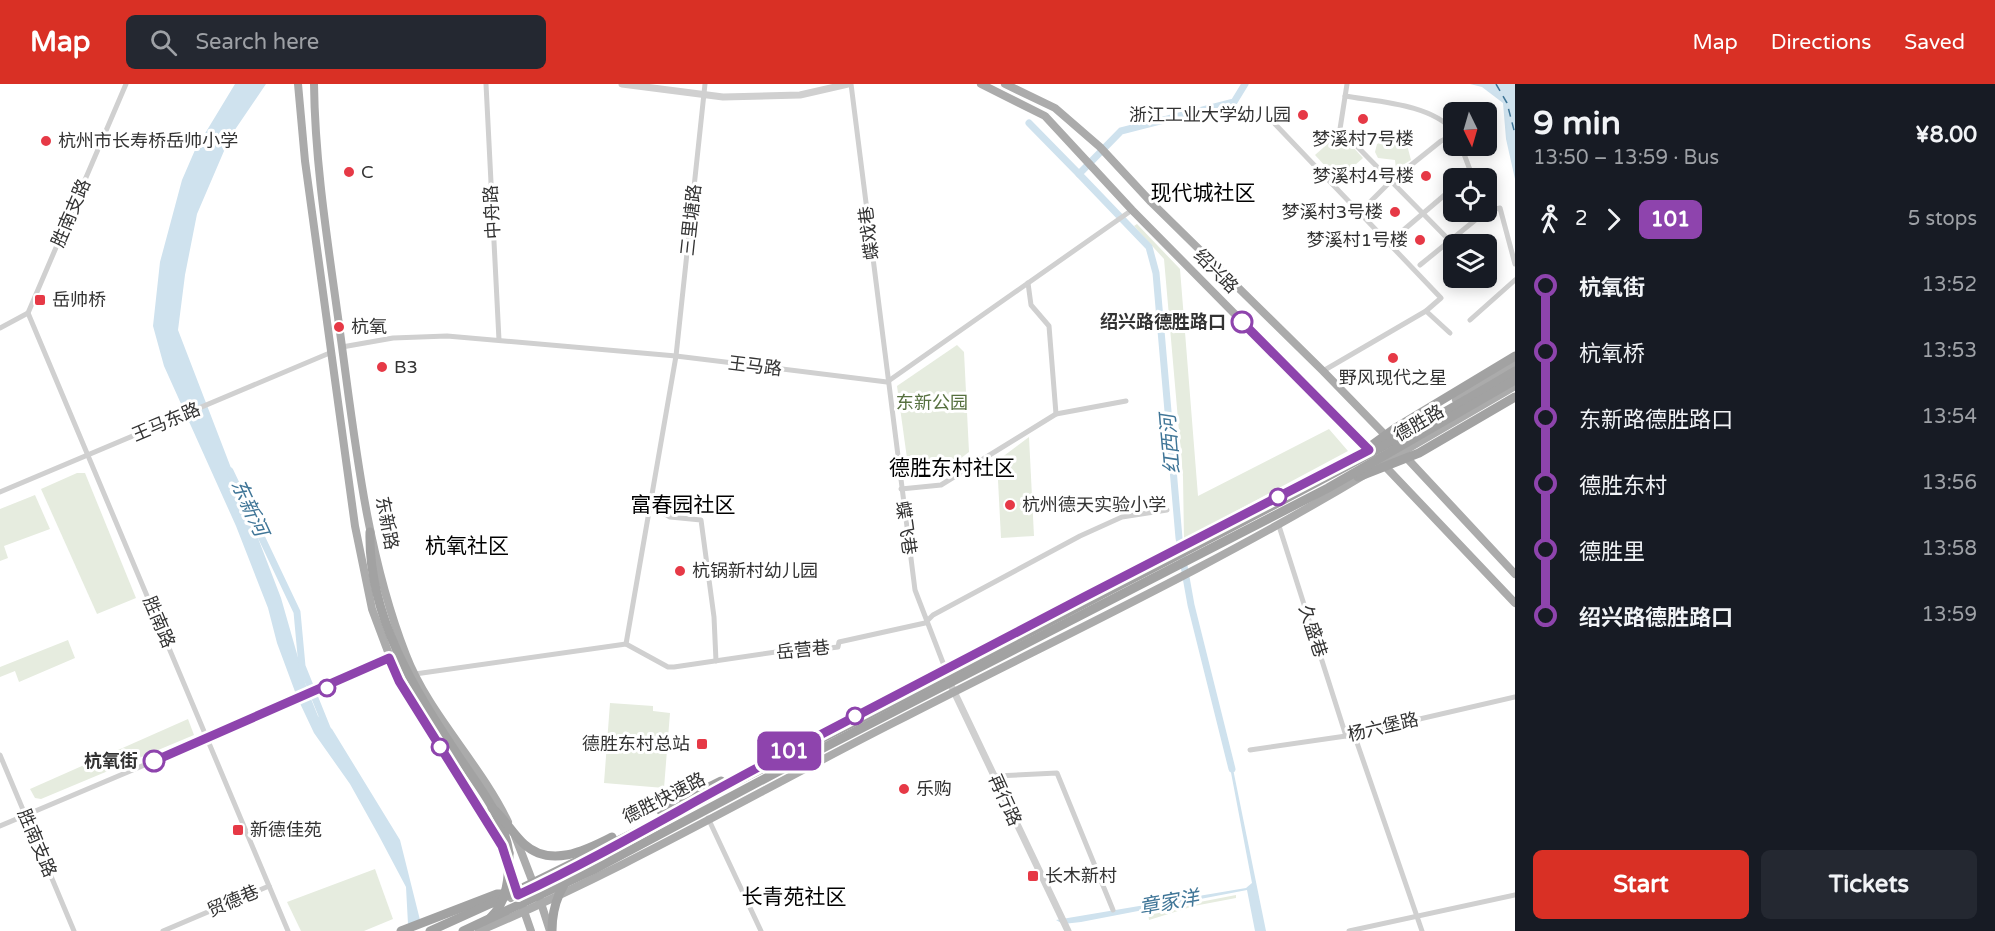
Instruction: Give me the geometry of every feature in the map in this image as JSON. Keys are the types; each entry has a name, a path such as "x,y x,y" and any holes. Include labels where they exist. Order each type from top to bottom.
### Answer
{"highway":[{"path":"1327,484 1397,427 1515,356"},
{"name":"德胜快速路","path":"430,931 532,884 1327,484 1515,371"},
{"name":"德胜快速路","path":"463,931 593,870 1327,484 1515,380"},
{"path":"1327,484 1419,453 1515,397"},
{"path":"370,532 371,577 387,628 416,691 492,808 507,840 508,879 502,902 495,914 474,931"},
{"path":"492,808 525,845 543,855 571,855 605,841 736,774 758,770"},
{"path":"551,931 553,913 563,884 605,841"},
{"path":"401,931 497,894 518,895"}],"main road":[{"name":"东新路","path":"298,84 304,161 355,526 372,609 399,681 502,846 531,931"},
{"name":"东新路","path":"314,84 318,157 342,347 370,532 386,598 415,674 500,806 524,856 551,931"},
{"name":"绍兴路","path":"981,84 1045,116 1089,164 1128,212 1383,463 1515,603"},
{"name":"绍兴路","path":"1005,84 1055,108 1103,150 1151,202 1323,371 1515,574"},
{"name":"德胜路","path":"437,931 608,852 770,761 945,668 1389,440 1515,365"},
{"name":"德胜路","path":"479,931 525,912 1279,526 1515,386"},
{"path":"1438,411 1435,416 1437,421 1442,426 1449,425"}],"street":[{"name":"胜南支路","path":"28,313 126,84"},
{"name":"中舟路","path":"486,84 499,340"},
{"path":"622,84 704,96 800,95 849,84"},
{"name":"三里塘路","path":"626,644 676,356 705,84"},
{"name":"蝶戏巷","path":"849,84 887,382"},
{"path":"1347,84 1340,129 1443,234"},
{"path":"1345,96 1421,112 1443,120"},
{"path":"1275,124 1441,298 1426,311 1323,371"},
{"path":"1363,208 1391,181 1443,140"},
{"path":"1393,239 1443,196"},
{"path":"1497,209 1500,208 1515,264"},
{"path":"887,382 1128,212"},
{"path":"1458,234 1472,222"},
{"path":"1420,265 1443,247"},
{"path":"1470,320 1515,280"},
{"path":"1028,283 1031,304 1050,326 1056,414"},
{"path":"1426,311 1450,333"},
{"path":"0,328 28,313"},
{"name":"胜南路","path":"28,313 288,931"},
{"name":"王马路","path":"342,347 393,338 433,335 676,356 887,382"},
{"name":"王马东路","path":"0,492 332,352"},
{"name":"蝶飞巷","path":"887,382 915,590 925,623 945,668"},
{"path":"901,489 942,485 1056,414 1126,401"},
{"path":"650,505 670,517 701,520 714,617 716,662"},
{"name":"岳营巷","path":"626,644 668,667 824,645 830,648 838,647 839,642 925,623 933,615 1101,526 1132,513 1167,510"},
{"name":"久盛巷","path":"1279,526 1346,736"},
{"path":"415,674 626,644"},
{"path":"0,825 208,739 322,690 389,658"},
{"name":"再行路","path":"945,668 953,692 995,776 1026,848 1068,931"},
{"name":"杨六堡路","path":"1250,750 1346,736 1515,697"},
{"path":"1354,734 1422,931"},
{"name":"胜南支路","path":"0,755 74,931"},
{"path":"995,776 1057,773 1113,910"},
{"path":"708,819 759,930"},
{"name":"贸德巷","path":"163,931 269,886"},
{"path":"1349,931 1515,896"}],"green space":[{"path":"1340,133 1363,158 1338,180 1315,155"},
{"path":"1382,142 1407,145 1411,160 1396,169 1395,160 1378,158 1375,152 1377,144"},
{"path":"1137,224 1180,269 1198,496 1329,429 1348,451 1184,539 1183,477 1164,259 1134,226"},
{"name":"东新公园","path":"957,345 964,352 969,452 939,475 910,480 897,386"},
{"path":"1029,437 1034,536 1001,538 997,461"},
{"path":"77,473 85,473 136,598 97,614 41,489"},
{"path":"35,495 50,529 4,546 8,558 0,561 0,509"},
{"path":"68,640 75,658 19,682 15,671 0,677 0,667"},
{"path":"610,703 653,706 653,711 670,713 664,788 604,783"},
{"path":"188,719 194,735 41,799 35,798 30,789"},
{"path":"375,869 393,919 364,931 301,931 287,902"},
{"path":"1236,895 1236,898 1194,906 1149,920 1148,912"}],"water":[{"path":"235,84 266,84 230,137 197,214 185,275 178,330 281,598 307,689 318,716 332,729 400,840 420,920 408,924 406,887 350,784 314,733 297,697 277,643 268,608 236,526 164,366 153,326 160,262 182,180 195,150"},
{"path":"1470,84 1515,84 1515,179 1506,139 1503,103 1482,87"},
{"name":"章家洋","path":"1231,759 1266,931 1255,931 1247,890 1081,922 1063,924 1056,920 1246,888 1252,883 1229,762"}],"waterway":[{"name":"红西河","path":"1232,769 1191,605 1179,538 1156,273 1149,247 1079,174 1121,131 1234,102 1245,84"},
{"path":"1029,123 1079,174"},
{"name":"东新河","path":"230,471 297,612 302,666 327,728"}],"ferry route":[{"path":"1496,84 1507,103 1515,134"}],"bus line":[{"name":"101","path":"154,761 322,690 389,658 399,681 502,846 518,895 608,852 770,761 945,668 1369,450 1242,322"}],"place":[{"name":"浙江工业大学幼儿园","path":"1303,115"},
{"name":"梦溪村7号楼","path":"1363,119"},
{"name":"杭州市长寿桥岳帅小学","path":"46,141"},
{"name":"C","path":"349,172"},
{"name":"梦溪村4号楼","path":"1426,176"},
{"name":"梦溪村3号楼","path":"1395,212"},
{"name":"梦溪村1号楼","path":"1420,240"},
{"name":"岳帅桥","path":"40,300"},
{"name":"绍兴路德胜路口","path":"1242,322"},
{"name":"杭氧","path":"339,327"},
{"name":"野风现代之星","path":"1393,358"},
{"name":"B3","path":"382,367"},
{"name":"杭州德天实验小学","path":"1010,505"},
{"name":"杭锅新村幼儿园","path":"680,571"},
{"name":"德胜东村总站","path":"702,744"},
{"name":"杭氧街","path":"154,761"},
{"name":"乐购","path":"904,789"},
{"name":"新德佳苑","path":"238,830"},
{"name":"长木新村","path":"1033,876"}],"district":[{"name":"现代城社区","path":"1203,193"},
{"name":"德胜东村社区","path":"952,468"},
{"name":"富春园社区","path":"683,505"},
{"name":"杭氧社区","path":"467,546"},
{"name":"长青苑社区","path":"794,897"}]}
